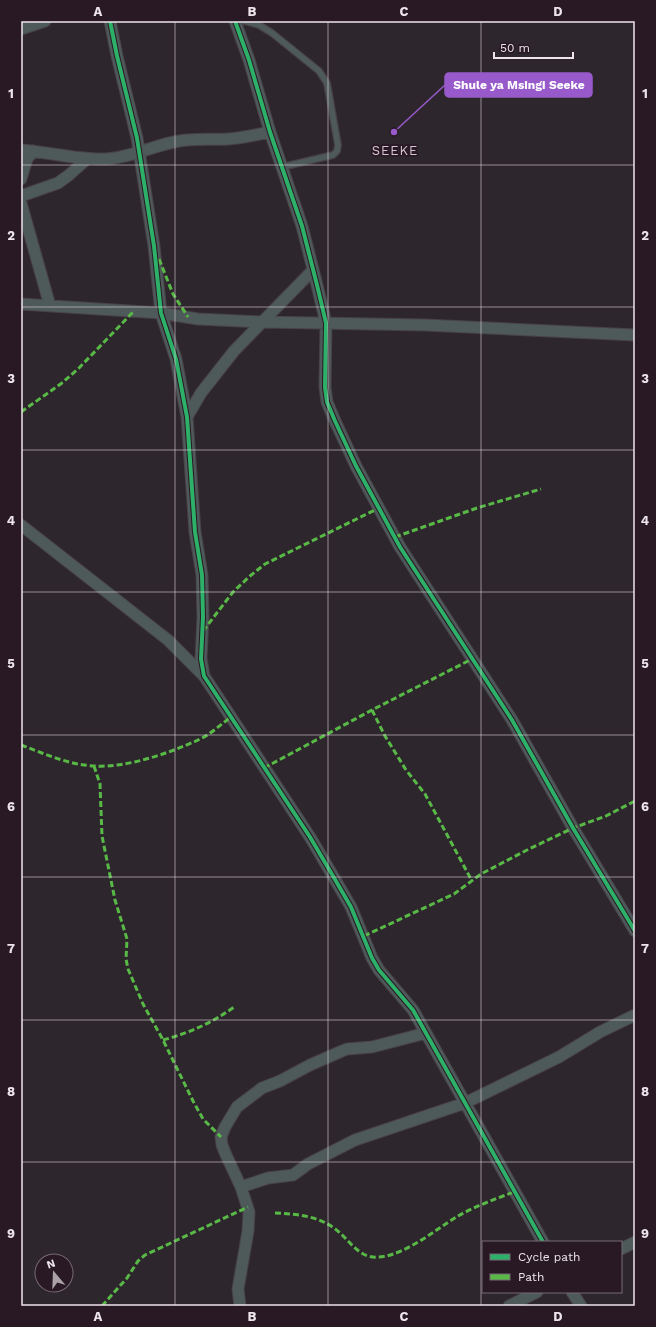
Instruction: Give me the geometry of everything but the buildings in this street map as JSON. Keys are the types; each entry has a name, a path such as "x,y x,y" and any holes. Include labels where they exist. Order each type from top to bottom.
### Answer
{"street":[{"path":"21,29 45,21"},
{"path":"110,21 117,56 136,130 153,239 160,313 176,359 187,417 195,532 202,575 203,617 201,659 204,676"},
{"path":"235,21 250,60 270,132 302,226 326,323 324,380 327,402 356,466 400,547 512,720 573,828 635,931"},
{"path":"21,150 87,159 120,158 166,143 243,138 270,132"},
{"path":"21,179 32,151"},
{"path":"21,196 58,183 87,159"},
{"path":"21,202 50,306"},
{"path":"187,417 201,393 234,351 313,270"},
{"path":"21,304 160,313 198,319 262,322 425,325 635,334"},
{"path":"21,525 168,640 204,676 310,837 351,907 372,958 413,1010 542,1241"},
{"path":"241,1187 268,1178 293,1174 308,1164 355,1140 465,1103 564,1054 600,1032 635,1015"},
{"path":"240,1306 238,1289 249,1212 241,1187 222,1145 221,1137 237,1107 262,1088 347,1049 372,1047 426,1033"},
{"path":"622,1248 635,1242"},
{"path":"509,1306 536,1293"},
{"path":"573,1293 581,1306"}],"lane":[{"path":"244,21 259,25 272,33 319,71 327,83 338,145 337,151 333,155 282,167"}],"marked path":[{"path":"159,259 173,294 188,317"},
{"path":"21,412 62,383 79,368 134,311"},
{"path":"395,537 477,508 541,489"},
{"path":"203,631 233,592 265,564 379,508"},
{"path":"264,768 372,710 472,659"},
{"path":"372,710 385,736 406,770 425,794 472,881"},
{"path":"21,745 76,764 95,766 120,765 148,759 187,745 215,730 231,717"},
{"path":"94,766 100,784 102,836 115,900 127,939 126,959 128,969 143,1004 163,1040 193,1101 203,1119 221,1137"},
{"path":"364,936 454,894 481,874 529,849 573,828 606,816 635,801"},
{"path":"163,1040 200,1027 234,1007"},
{"path":"275,1213 301,1215 318,1219 333,1227 360,1252 368,1256 379,1257 403,1250 465,1212 514,1192"},
{"path":"102,1306 127,1278 138,1261 145,1255 248,1207"}],"cycle path":[{"path":"110,21 137,138 154,246 161,313 176,359 187,417 195,532 202,575 203,617 201,659 204,676 310,837 351,907 372,958 379,970 413,1010 542,1241"},
{"path":"235,21 249,60 270,132 302,226 317,285 326,323 325,387 327,402 335,421 356,466 400,547 512,720 573,828 635,931"}],"place":[{"name":"Shule ya Msingi Seeke","path":"394,132"}],"district":[{"name":"SEEKE","path":"395,150"}]}
